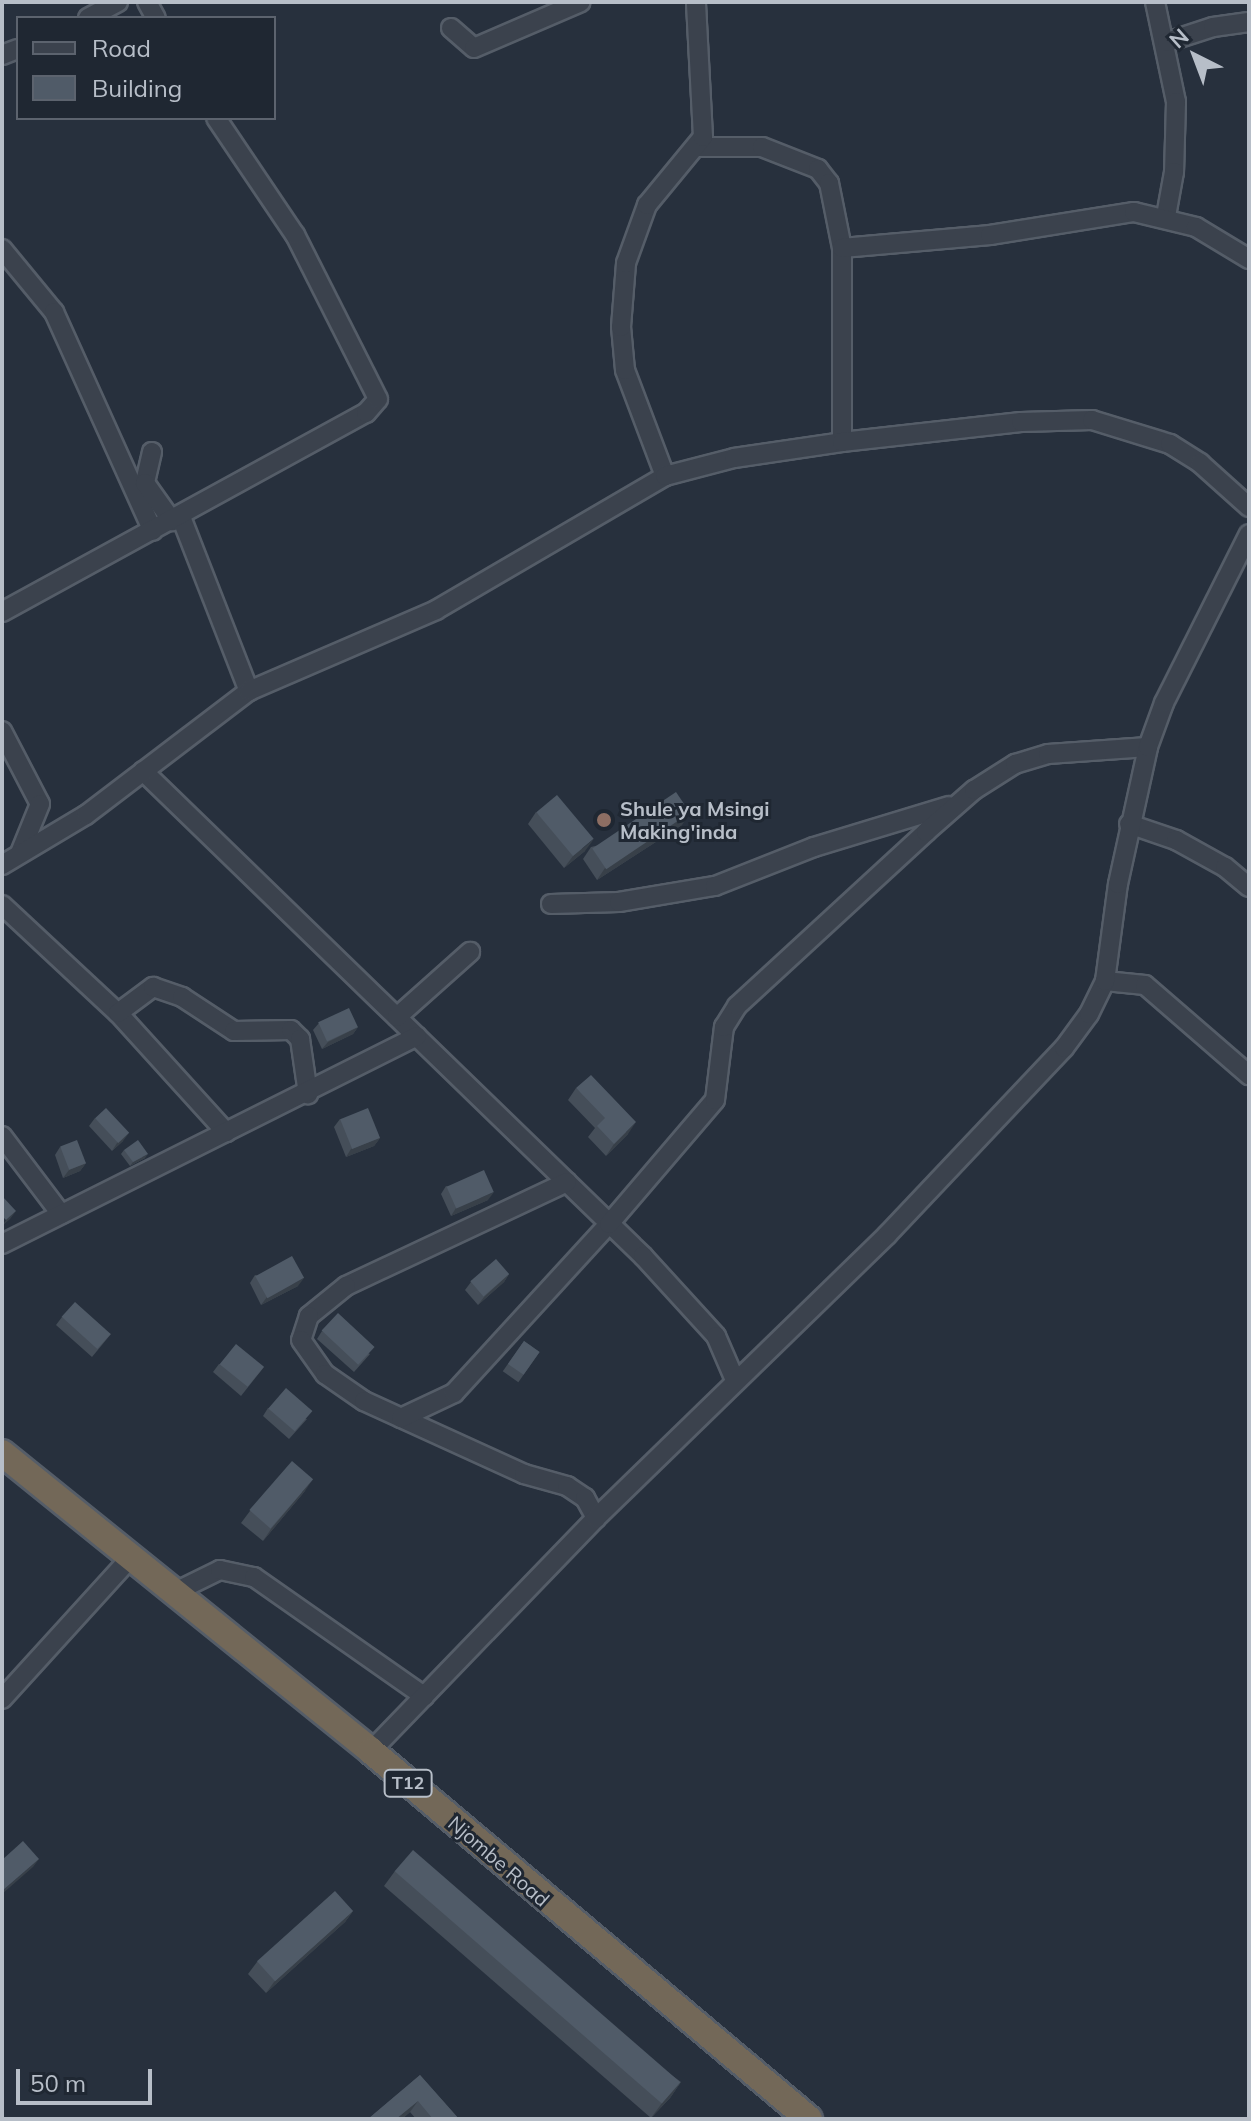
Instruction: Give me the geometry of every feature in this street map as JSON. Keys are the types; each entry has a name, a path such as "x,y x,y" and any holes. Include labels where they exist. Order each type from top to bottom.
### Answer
{"highway":[{"name":"Njombe Road","path":"2,1453 371,1751 809,2119"}],"street":[{"path":"92,16 118,2"},
{"path":"451,28 474,48 581,2"},
{"path":"665,476 625,370 621,327 626,263 647,205 664,179 698,147 704,115 696,2"},
{"path":"1155,2 1167,42 1176,137 1166,216"},
{"path":"1167,42 1249,22"},
{"path":"2,612 366,413 378,399 295,235 217,120"},
{"path":"698,147 762,147 818,169 829,183 842,248 842,442"},
{"path":"842,248 990,235 1134,212 1166,216 1249,259"},
{"path":"2,249 54,312 153,531"},
{"path":"2,865 86,815 249,691 436,610 665,476 734,458 842,442 1021,422 1092,420 1170,444 1200,463 1249,507"},
{"path":"152,452 145,483 176,519 249,691"},
{"path":"371,1751 596,1518 887,1235 1064,1048 1105,981 1129,824 1148,747 1164,703 1249,534"},
{"path":"2,731 40,804 20,853"},
{"path":"401,1418 454,1393 609,1224 715,1100 724,1027 737,1006 960,802 1015,764 1048,754 1148,747"},
{"path":"143,771 609,1224 716,1336 735,1380"},
{"path":"551,904 619,902 715,886 814,847 960,802"},
{"path":"1129,824 1176,840 1225,867 1249,887"},
{"path":"2,905 118,1013 226,1132"},
{"path":"397,1017 470,952"},
{"path":"1105,981 1145,985 1249,1075"},
{"path":"118,1013 153,987 182,997 234,1031 291,1030 300,1039 308,1094"},
{"path":"2,1244 308,1094 417,1036"},
{"path":"2,1136 61,1214"},
{"path":"567,1182 400,1257 346,1286 309,1316 301,1340 315,1364 344,1388 401,1418 524,1474 567,1486 585,1498 596,1518"},
{"path":"2,1699 131,1557"},
{"path":"175,1592 220,1570 254,1577 424,1696"}],"building":[{"path":"676,792 690,813 606,869 592,848"},
{"path":"557,795 594,839 573,856 536,812"},
{"path":"349,1008 358,1027 327,1041 318,1022"},
{"path":"591,1075 636,1122 614,1144 597,1126 605,1118 576,1088"},
{"path":"106,1108 129,1133 118,1143 95,1118"},
{"path":"368,1108 380,1138 352,1149 340,1119"},
{"path":"77,1140 86,1163 69,1170 60,1146"},
{"path":"138,1140 148,1154 133,1162 124,1150"},
{"path":"484,1170 494,1192 456,1209 447,1187"},
{"path":"2,1196 16,1211 6,1220 2,1216"},
{"path":"292,1256 304,1278 267,1298 255,1276"},
{"path":"496,1259 509,1274 483,1296 470,1281"},
{"path":"75,1302 111,1334 97,1349 62,1317"},
{"path":"338,1313 375,1347 358,1365 322,1331"},
{"path":"524,1341 540,1352 524,1375 508,1364"},
{"path":"236,1344 264,1367 248,1387 220,1364"},
{"path":"286,1388 312,1411 295,1431 268,1408"},
{"path":"292,1461 313,1479 270,1528 249,1510"},
{"path":"23,1841 39,1859 2,1891 2,1860"},
{"path":"413,1850 680,2082 662,2103 395,1871"},
{"path":"335,1891 353,1911 275,1981 257,1961"},
{"path":"420,2075 459,2119 433,2119 418,2101 396,2119 368,2119"}],"place":[{"name":"Shule ya Msingi Making'inda","path":"604,820"}]}
